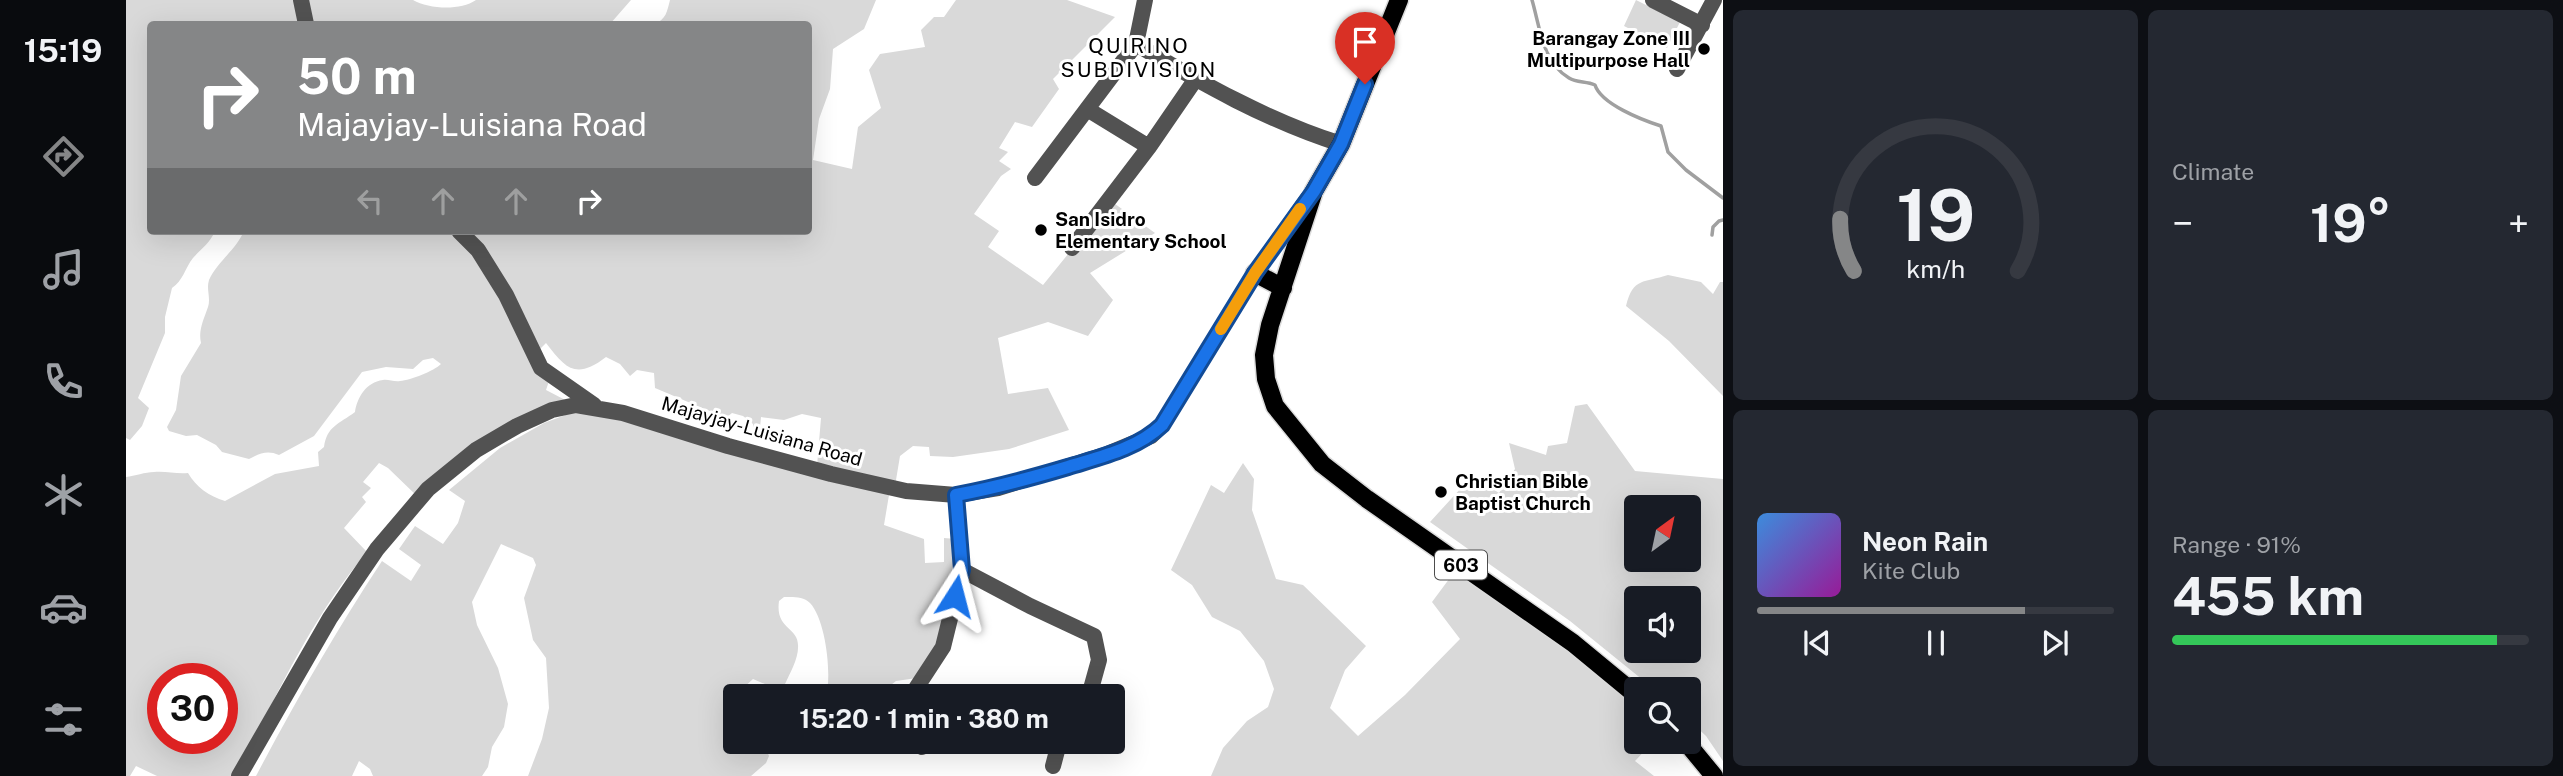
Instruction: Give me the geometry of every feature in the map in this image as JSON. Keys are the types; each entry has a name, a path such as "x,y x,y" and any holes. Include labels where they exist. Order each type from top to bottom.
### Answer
{"main road":[{"name":"603","path":"1399,0 1341,144 1314,191 1270,325 1264,355 1266,379 1275,406 1322,464 1573,643 1624,685"},
{"path":"1255,273 1283,288"},
{"path":"1696,754 1714,776"}],"street":[{"path":"301,0 305,21"},
{"path":"1035,178 1136,44 1145,0"},
{"path":"1653,0 1702,25"},
{"path":"1677,69 1714,0"},
{"path":"1136,44 1195,80 1303,132 1341,144"},
{"path":"1072,248 1149,147 1195,80"},
{"path":"1087,109 1149,147"},
{"name":"Majayjay-Luisiana Road","path":"239,776 330,618 377,549 428,489 476,450 517,426 552,410 576,405 622,413 728,446 906,491 956,495 998,488 1078,464 1151,436 1162,425 1255,273 1314,191"},
{"path":"463,235 478,250 506,295 541,368 599,409"},
{"path":"919,684 943,647 962,570 956,495"},
{"path":"962,570 1094,636 1099,660 1092,684"},
{"path":"1053,766 1056,754"}],"shaded area":[{"path":"126,0 413,0 444,8 462,6 476,0 631,0 613,21 147,21 147,235 212,235 172,288 165,317 165,333 138,398 149,408 142,426 130,440 126,438"},
{"path":"670,0 876,0 864,29 833,49 830,89 819,119 813,160 852,169 858,127 881,108 869,70 880,54 925,47 921,30 934,17 944,17 956,0 1067,0 1115,17 1053,79 1059,89 1032,127 1015,122 999,148 1008,152 999,161 1011,169 1001,176 974,214 999,231 988,247 1043,285 1111,201 1155,233 1090,273 1113,300 1088,336 1048,322 998,338 1008,394 1048,388 1069,430 1009,449 953,457 930,456 929,447 913,446 900,456 895,486 817,466 821,418 802,414 784,420 761,417 760,428 753,428 753,424 743,416 732,413 726,418 655,388 654,373 637,370 630,376 620,364 606,357 579,370 566,365 546,343 531,358 549,381 546,390 571,403 546,410 418,497 388,468 379,463 363,482 371,488 362,497 366,502 344,528 367,552 328,604 311,632 235,776 157,776 136,766 130,776 126,776 126,477 151,472 188,473 204,490 225,501 275,474 319,466 318,452 324,447 328,434 355,412 360,396 367,387 377,381 410,379 441,364 433,358 423,360 413,369 386,367 362,372 314,436 279,455 264,453 249,459 222,452 216,445 197,435 186,436 169,431 167,427 176,410 181,376 201,343 201,329 209,304 209,280 242,235 812,235 812,21 660,21"},
{"path":"1636,0 1680,22 1667,48 1624,26"},
{"path":"1668,275 1701,282 1713,294 1720,282 1723,282 1723,396 1669,341 1626,306 1636,286"},
{"path":"1587,404 1635,471 1723,479 1723,761 1701,731 1701,677 1639,677 1570,621 1430,522 1472,476 1499,493 1515,469 1509,443 1546,455 1548,446 1567,443 1575,406"},
{"path":"571,413 606,414 889,495 884,525 924,539 925,563 944,562 944,538 956,539 939,642 917,678 892,684 828,684 824,635 816,611 804,599 784,597 779,601 780,617 794,634 798,645 796,660 785,684 765,684 753,679 748,684 723,684 723,754 769,756 766,763 751,776 528,776 542,739 549,708 546,658 533,640 524,598 536,565 533,558 501,544 472,602 477,625 498,668 508,704 504,727 492,747 488,767 482,776 373,776 370,769 359,761 352,776 256,776 316,667 382,561 411,581 421,565 399,549 415,526 443,544 458,523 465,501 449,490 500,448 544,423"},
{"path":"1243,463 1254,479 1252,510 1276,579 1303,585 1366,646 1345,670 1330,708 1358,736 1405,695 1460,639 1432,602 1461,563 1624,689 1624,754 1642,754 1635,761 1654,776 1211,776 1223,748 1247,721 1268,707 1274,689 1264,661 1240,631 1212,617 1192,585 1171,570 1211,485 1224,493"}],"waterway":[{"path":"1532,0 1543,43 1560,71 1572,80 1595,85 1605,99 1614,105 1661,126 1668,152 1686,170 1723,198"},
{"path":"1712,235 1713,227 1723,220"}],"slow traffic":[{"path":"1221,329 1255,273 1300,209"}],"place":[{"name":"Barangay Zone III Multipurpose Hall","path":"1704,49"},
{"name":"San Isidro Elementary School","path":"1041,230"},
{"name":"Christian Bible Baptist Church","path":"1441,492"}],"district":[{"name":"QUIRINO SUBDIVISION","path":"1139,57"}],"route":[{"path":"955,596 962,570 956,495 998,488 1105,455 1151,436 1162,425 1255,273 1314,191 1341,144 1365,84"}]}
